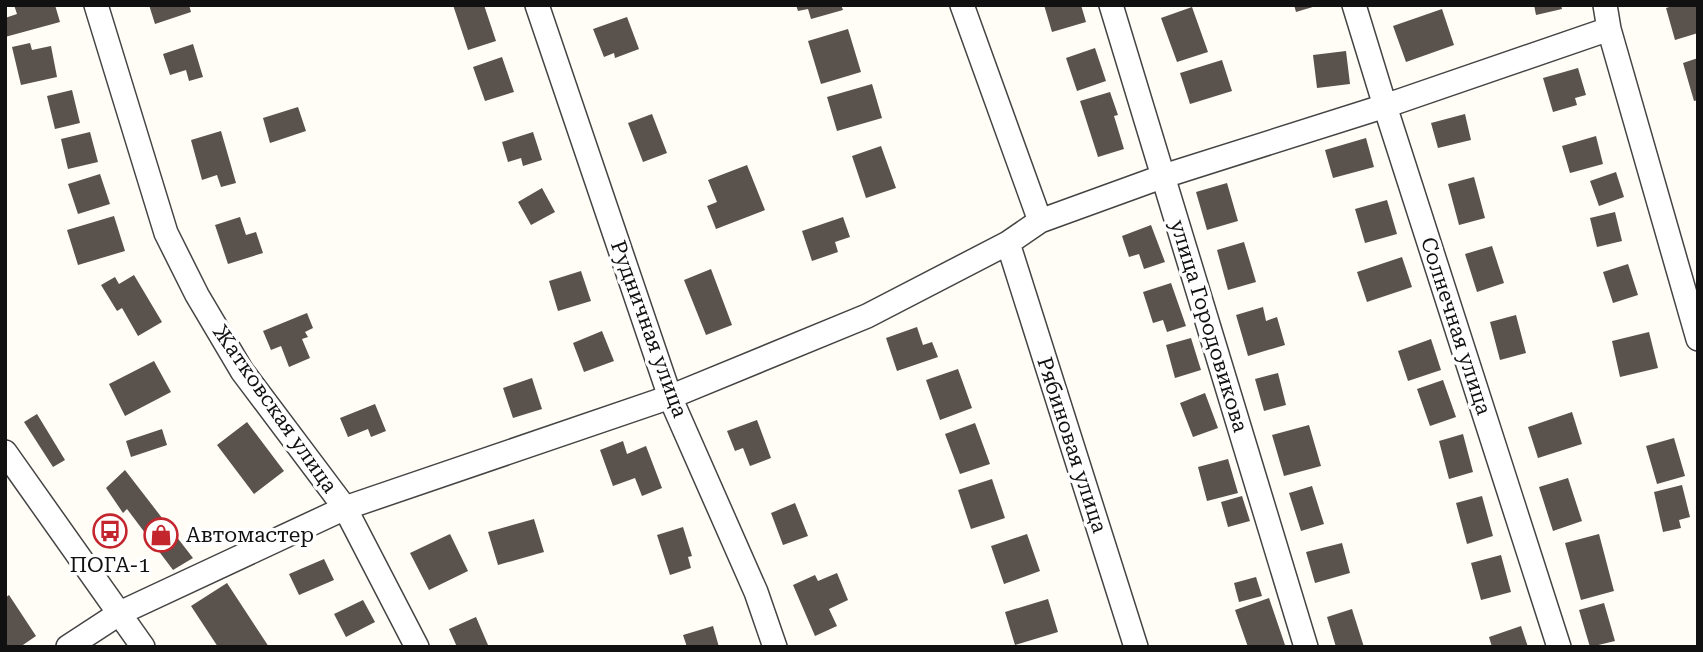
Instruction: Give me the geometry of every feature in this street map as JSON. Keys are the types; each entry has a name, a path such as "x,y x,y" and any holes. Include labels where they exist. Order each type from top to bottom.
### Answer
{"street":[{"name":"Жатковская улица","path":"96,5 166,233 197,296 242,370 345,508 417,647"},
{"name":"Рудничная улица","path":"537,5 670,397 756,592 775,647"},
{"path":"962,5 1040,221"},
{"name":"улица Городовикова","path":"1111,5 1306,647"},
{"name":"Солнечная улица","path":"1354,5 1559,647"},
{"path":"1605,5 1609,29 1698,340"},
{"path":"68,647 120,613 345,508 670,397 867,316 1008,243 1040,221 1164,176 1385,106 1609,29"},
{"name":"Рябиновая улица","path":"1008,243 1136,647"},
{"path":"5,453 143,647"}],"building":[{"path":"14,5 55,5 60,22 5,37 5,18 17,14"},
{"path":"149,5 189,5 191,12 155,24"},
{"path":"453,5 484,5 496,41 468,50"},
{"path":"796,5 841,5 843,10 811,19 808,9 798,11"},
{"path":"1044,5 1081,5 1086,22 1052,32"},
{"path":"1294,5 1316,5 1316,6 1296,12"},
{"path":"1534,5 1561,5 1562,9 1536,15"},
{"path":"1698,5 1698,33 1675,40 1666,8"},
{"path":"1192,7 1208,52 1177,62 1161,18"},
{"path":"1442,9 1454,45 1406,62 1393,26"},
{"path":"627,17 639,49 615,58 614,53 604,57 593,29"},
{"path":"848,29 861,72 821,84 808,41"},
{"path":"30,43 32,50 51,46 57,77 21,85 12,47"},
{"path":"193,44 203,77 189,81 186,70 170,75 163,54"},
{"path":"1095,48 1106,81 1077,91 1066,58"},
{"path":"1346,51 1350,84 1317,88 1313,55"},
{"path":"502,57 514,92 485,101 473,67"},
{"path":"1698,58 1698,100 1694,101 1683,63"},
{"path":"1222,60 1232,91 1190,104 1180,73"},
{"path":"1578,68 1586,95 1575,98 1577,105 1553,112 1543,78"},
{"path":"872,84 882,118 837,131 827,97"},
{"path":"72,90 80,123 55,129 47,96"},
{"path":"1110,92 1118,115 1114,116 1124,149 1098,157 1080,101"},
{"path":"298,107 306,131 270,143 263,118"},
{"path":"652,114 667,153 643,162 628,123"},
{"path":"1465,114 1471,140 1438,148 1431,123"},
{"path":"221,131 236,183 221,187 217,175 202,180 191,140"},
{"path":"90,132 98,162 68,169 61,139"},
{"path":"533,132 542,160 523,166 521,158 508,162 502,142"},
{"path":"1596,136 1603,164 1570,173 1562,146"},
{"path":"1366,138 1374,167 1333,178 1325,150"},
{"path":"881,146 896,188 866,198 852,156"},
{"path":"747,165 765,210 716,229 707,206 717,202 708,180"},
{"path":"1616,172 1624,197 1599,206 1590,181"},
{"path":"100,174 110,204 78,214 68,184"},
{"path":"1474,177 1485,218 1459,225 1448,184"},
{"path":"1227,183 1238,221 1207,230 1196,192"},
{"path":"542,188 555,212 531,225 518,202"},
{"path":"1387,200 1397,234 1365,243 1355,209"},
{"path":"1615,212 1622,241 1597,247 1590,218"},
{"path":"114,216 125,251 78,265 67,230"},
{"path":"240,217 246,235 256,232 263,253 228,264 215,225"},
{"path":"843,217 850,237 835,242 838,252 812,261 802,231"},
{"path":"1151,225 1165,262 1144,269 1139,254 1129,257 1122,236"},
{"path":"1244,242 1256,282 1228,290 1217,250"},
{"path":"1492,246 1504,283 1477,292 1465,254"},
{"path":"1402,257 1412,287 1367,302 1357,272"},
{"path":"1628,264 1638,295 1613,303 1603,272"},
{"path":"711,269 732,325 706,335 684,280"},
{"path":"581,271 591,301 558,311 549,281"},
{"path":"134,275 162,322 138,336 122,308 117,311 101,285 115,277 119,284"},
{"path":"1171,283 1186,326 1167,332 1163,320 1153,323 1143,292"},
{"path":"1263,307 1266,321 1277,317 1285,345 1248,356 1236,315"},
{"path":"307,313 313,328 305,332 308,337 302,339 310,358 289,367 281,346 271,350 263,331"},
{"path":"1516,315 1526,353 1500,360 1490,322"},
{"path":"917,327 923,345 932,342 938,357 897,371 886,338"},
{"path":"602,331 614,361 584,372 573,343"},
{"path":"1649,332 1658,368 1620,377 1612,341"},
{"path":"1191,338 1201,370 1175,378 1166,345"},
{"path":"1431,339 1441,370 1408,381 1398,351"},
{"path":"154,361 171,392 125,416 109,384"},
{"path":"958,369 972,408 940,420 926,380"},
{"path":"1278,373 1286,405 1264,411 1255,379"},
{"path":"532,378 542,409 513,418 503,388"},
{"path":"1443,380 1456,417 1430,426 1417,389"},
{"path":"1205,393 1218,428 1193,437 1180,403"},
{"path":"375,404 386,431 371,437 368,429 348,437 340,418"},
{"path":"1572,412 1582,444 1538,458 1528,427"},
{"path":"37,414 65,460 53,467 24,422"},
{"path":"757,420 771,458 750,466 743,448 735,451 727,431"},
{"path":"247,422 284,471 254,494 217,445"},
{"path":"975,423 990,464 960,474 945,434"},
{"path":"1309,425 1321,466 1284,476 1272,435"},
{"path":"162,429 167,445 131,457 126,441"},
{"path":"1463,434 1473,472 1449,479 1439,441"},
{"path":"1674,438 1685,476 1657,484 1646,446"},
{"path":"623,441 627,454 646,446 662,488 642,496 635,478 613,486 600,450"},
{"path":"1228,459 1238,493 1207,501 1198,467"},
{"name":"Автомастер","path":"125,470 193,558 173,570 127,509 123,513 106,488"},
{"path":"1568,478 1582,521 1553,531 1539,487"},
{"path":"992,479 1005,518 971,529 958,490"},
{"path":"1682,485 1690,517 1679,520 1681,528 1663,532 1654,492"},
{"path":"1312,486 1324,524 1301,531 1289,493"},
{"path":"1242,496 1250,521 1228,527 1221,502"},
{"path":"1482,496 1493,536 1467,544 1456,503"},
{"path":"795,503 808,536 783,545 771,513"},
{"path":"534,519 544,552 498,565 488,532"},
{"path":"683,527 692,556 688,557 691,568 670,575 657,535"},
{"path":"450,534 468,571 429,590 410,553"},
{"path":"1027,534 1040,571 1004,584 991,546"},
{"path":"1599,534 1614,591 1581,600 1565,543"},
{"path":"1342,543 1350,573 1315,583 1306,552"},
{"path":"1501,555 1511,592 1481,600 1471,563"},
{"path":"324,559 334,580 299,595 289,574"},
{"path":"837,573 848,600 829,609 837,626 815,636 793,585 815,575 818,581"},
{"path":"1256,577 1262,596 1239,602 1234,583"},
{"path":"227,583 269,647 218,647 191,606"},
{"path":"9,595 36,636 20,647 5,646 5,598"},
{"path":"1269,598 1285,645 1248,647 1235,610"},
{"path":"1048,599 1058,632 1015,645 1005,612"},
{"path":"363,600 375,622 346,637 334,614"},
{"path":"1604,603 1615,641 1590,647 1579,610"},
{"path":"1352,609 1364,647 1336,647 1327,617"},
{"path":"476,617 488,645 457,647 449,629"},
{"path":"713,626 719,647 687,647 683,635"},
{"path":"1521,626 1528,647 1492,647 1489,637"}],"place":[{"name":"ПОГА-1","path":"110,531"},
{"name":"Автомастер","path":"161,535"}]}
